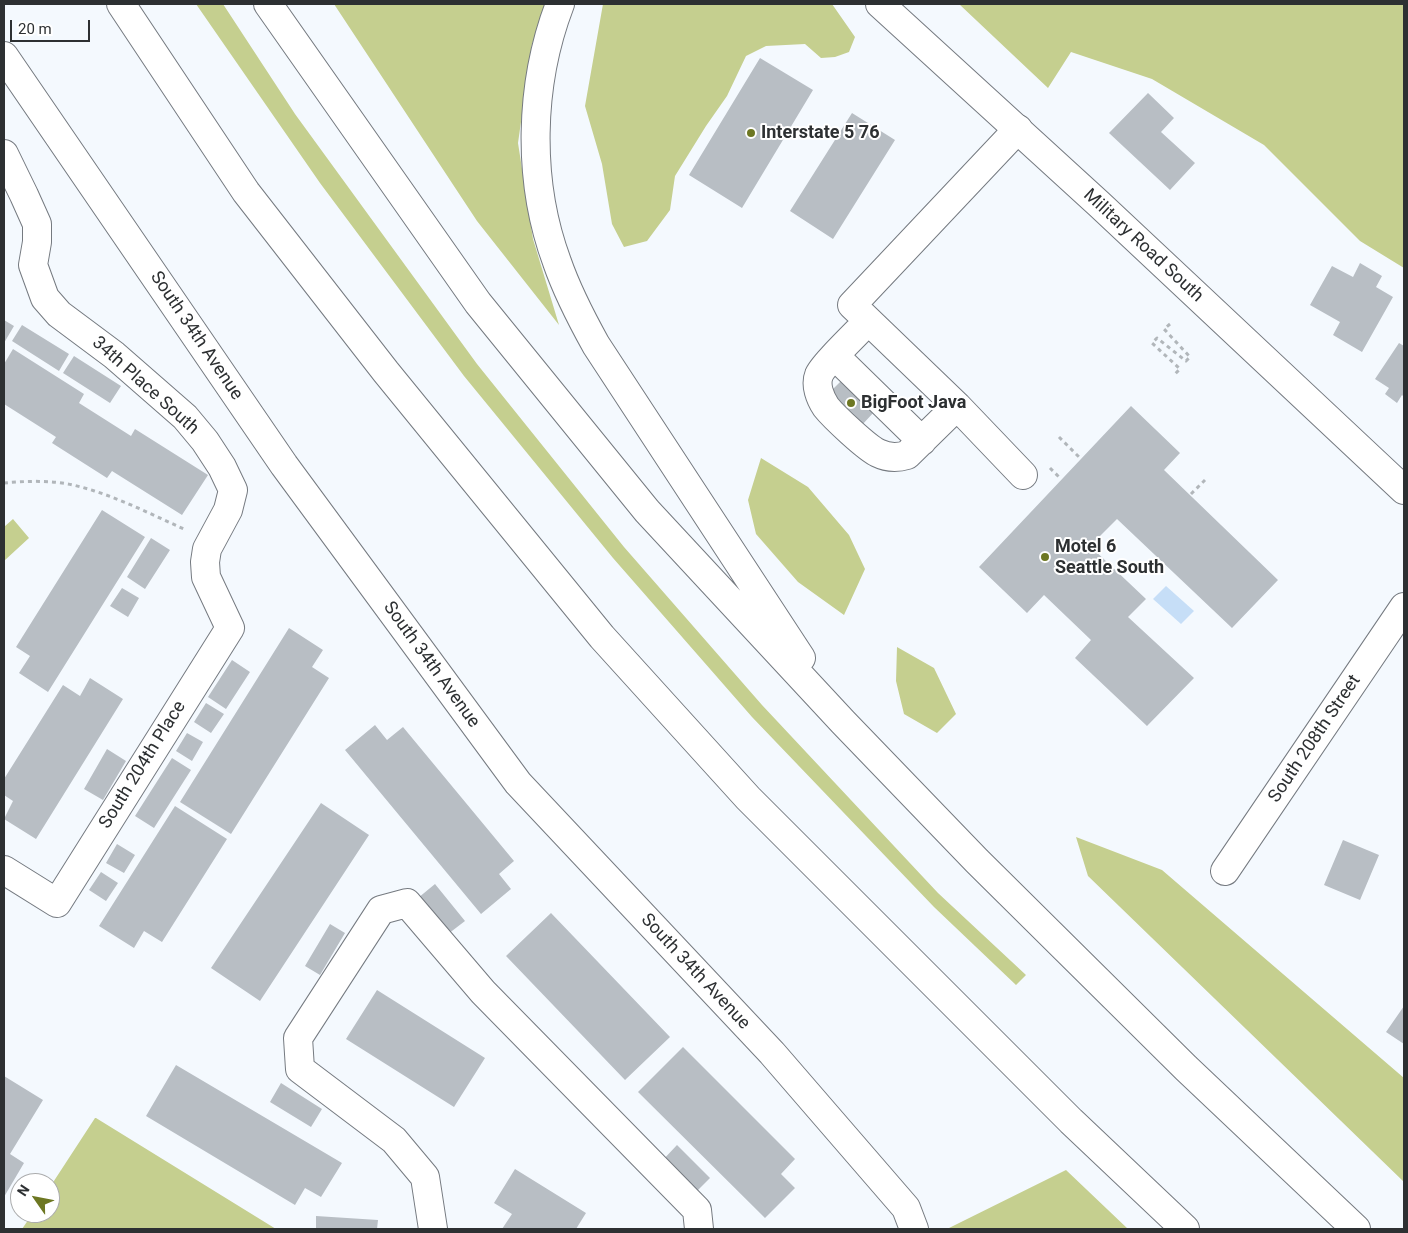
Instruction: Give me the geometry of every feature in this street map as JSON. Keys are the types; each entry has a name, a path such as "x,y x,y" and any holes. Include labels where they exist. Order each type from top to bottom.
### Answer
{"main road":[{"path":"121,4 246,192 386,372 602,637 748,798 1071,1121 1185,1229"},
{"path":"268,4 478,303 647,512 843,722 984,868 1186,1068 1356,1229"},
{"path":"560,4 553,20 543,61 537,98 536,143 538,185 546,227 556,261 573,303 596,345 843,722"},
{"name":"Military Road South","path":"880,4 1018,129 1404,490"},
{"name":"South 34th Avenue","path":"4,56 284,465 518,783 772,1053 906,1208 914,1229"},
{"path":"1018,129 852,305 956,406 1035,470"},
{"name":"34th Place South","path":"4,154 37,224 37,242 33,265 46,298 59,314 114,355 185,417 222,466 233,490 228,510 207,549 205,562 206,576 230,628"},
{"path":"868,321 819,373 818,386 820,396 827,407 867,446 878,453 896,458 907,455 956,406"},
{"path":"835,356 922,441"},
{"name":"South 208th Street","path":"1225,871 1404,607"},
{"name":"South 204th Place","path":"4,870 57,903 230,628"},
{"path":"432,1229 426,1177 394,1140 300,1070 298,1038 381,910 408,903 483,992 697,1210 699,1229"}],"path":[{"path":"1170,324 1164,329 1190,357 1186,361 1157,338 1152,343 1180,369 1175,374"},
{"path":"1059,437 1080,458"},
{"path":"1035,470 1060,478"},
{"path":"1191,494 1205,480"},
{"path":"4,483 27,481 72,485 123,501 184,529"}],"green space":[{"path":"196,4 223,4 295,114 477,364 624,547 762,705 938,893 1026,975 1016,985 934,907 752,717 613,558 464,376 320,183"},
{"path":"334,4 548,4 532,44 518,143 533,239 559,325 477,221"},
{"path":"603,4 832,4 855,37 849,52 835,57 821,58 805,44 766,46 746,56 727,96 675,176 670,210 647,241 624,247 612,224 602,164 585,106"},
{"path":"959,4 1404,4 1404,268 1360,241 1264,145 1152,79 1071,52 1048,88"},
{"path":"761,458 808,487 849,535 865,569 844,615 798,582 756,534 748,500"},
{"path":"13,519 29,538 4,561 4,527"},
{"path":"897,647 934,668 956,714 937,733 904,714 896,681"},
{"path":"1076,837 1162,870 1404,1078 1404,1182 1088,876"},
{"path":"96,1118 276,1229 22,1229 26,1223 60,1223 59,1173"},
{"path":"1066,1170 1128,1229 949,1228"}],"water":[{"path":"1166,586 1194,611 1181,624 1153,599"}],"building":[{"name":"Interstate 5 76","path":"760,58 813,90 742,208 689,175"},
{"path":"1148,93 1174,118 1161,132 1195,163 1170,190 1109,133"},
{"path":"852,113 895,140 833,239 790,211"},
{"path":"1360,263 1382,276 1376,287 1393,297 1362,352 1333,335 1340,322 1310,305 1332,266 1353,277"},
{"path":"4,320 14,326 4,343"},
{"path":"22,325 69,354 59,371 12,341"},
{"path":"1399,343 1404,346 1404,397 1402,395 1397,403 1385,394 1389,388 1375,379"},
{"path":"13,349 84,394 79,403 131,436 135,429 208,475 182,515 112,471 107,478 52,443 56,437 4,404 4,364"},
{"path":"74,356 121,386 110,403 63,373"},
{"name":"BigFoot Java","path":"841,381 874,412 862,425 828,394"},
{"name":"Motel 6 Seattle South","path":"1131,406 1180,453 1164,470 1278,580 1232,628 1117,519 1090,546 1146,599 1128,617 1194,678 1147,726 1075,658 1091,640 1044,595 1027,613 979,567"},
{"path":"102,510 145,537 48,692 19,673 30,656 16,647"},
{"path":"151,538 170,550 145,589 127,577"},
{"path":"122,588 139,598 128,617 110,606"},
{"path":"289,628 323,650 312,667 329,678 231,834 180,802"},
{"path":"232,660 250,672 226,709 208,697"},
{"path":"90,678 123,699 36,839 4,819 13,801 4,795 4,779 63,685 80,696"},
{"path":"206,703 224,714 211,733 194,722"},
{"path":"375,725 387,740 403,727 514,861 499,874 511,889 481,914 345,750"},
{"path":"187,733 203,742 192,761 176,751"},
{"path":"107,749 126,761 103,800 84,789"},
{"path":"172,758 191,770 154,828 135,816"},
{"path":"321,803 369,835 260,1001 211,968"},
{"path":"175,806 227,839 162,942 144,931 134,948 99,926"},
{"path":"1343,840 1379,855 1360,900 1324,885"},
{"path":"117,844 135,855 124,873 106,863"},
{"path":"101,872 118,883 106,901 89,890"},
{"path":"435,884 465,921 448,934 418,898"},
{"path":"551,913 670,1037 625,1080 506,956"},
{"path":"330,924 345,933 320,975 305,966"},
{"path":"377,990 485,1058 454,1107 346,1039"},
{"path":"1404,1006 1404,1044 1386,1032"},
{"path":"683,1047 795,1159 781,1174 795,1188 765,1218 638,1092"},
{"path":"176,1065 342,1163 321,1197 305,1188 295,1205 146,1116"},
{"path":"4,1076 43,1100 10,1154 24,1163 18,1173 10,1173 10,1187 4,1197"},
{"path":"281,1083 322,1109 311,1127 270,1102"},
{"path":"677,1145 710,1178 694,1194 661,1162"},
{"path":"515,1169 586,1213 576,1229 502,1229 512,1214 494,1203"},
{"path":"316,1216 378,1220 377,1229 316,1229"}],"place":[{"name":"Interstate 5 76","path":"751,133"},
{"name":"BigFoot Java","path":"851,403"},
{"name":"Motel 6 Seattle South","path":"1045,557"}]}
